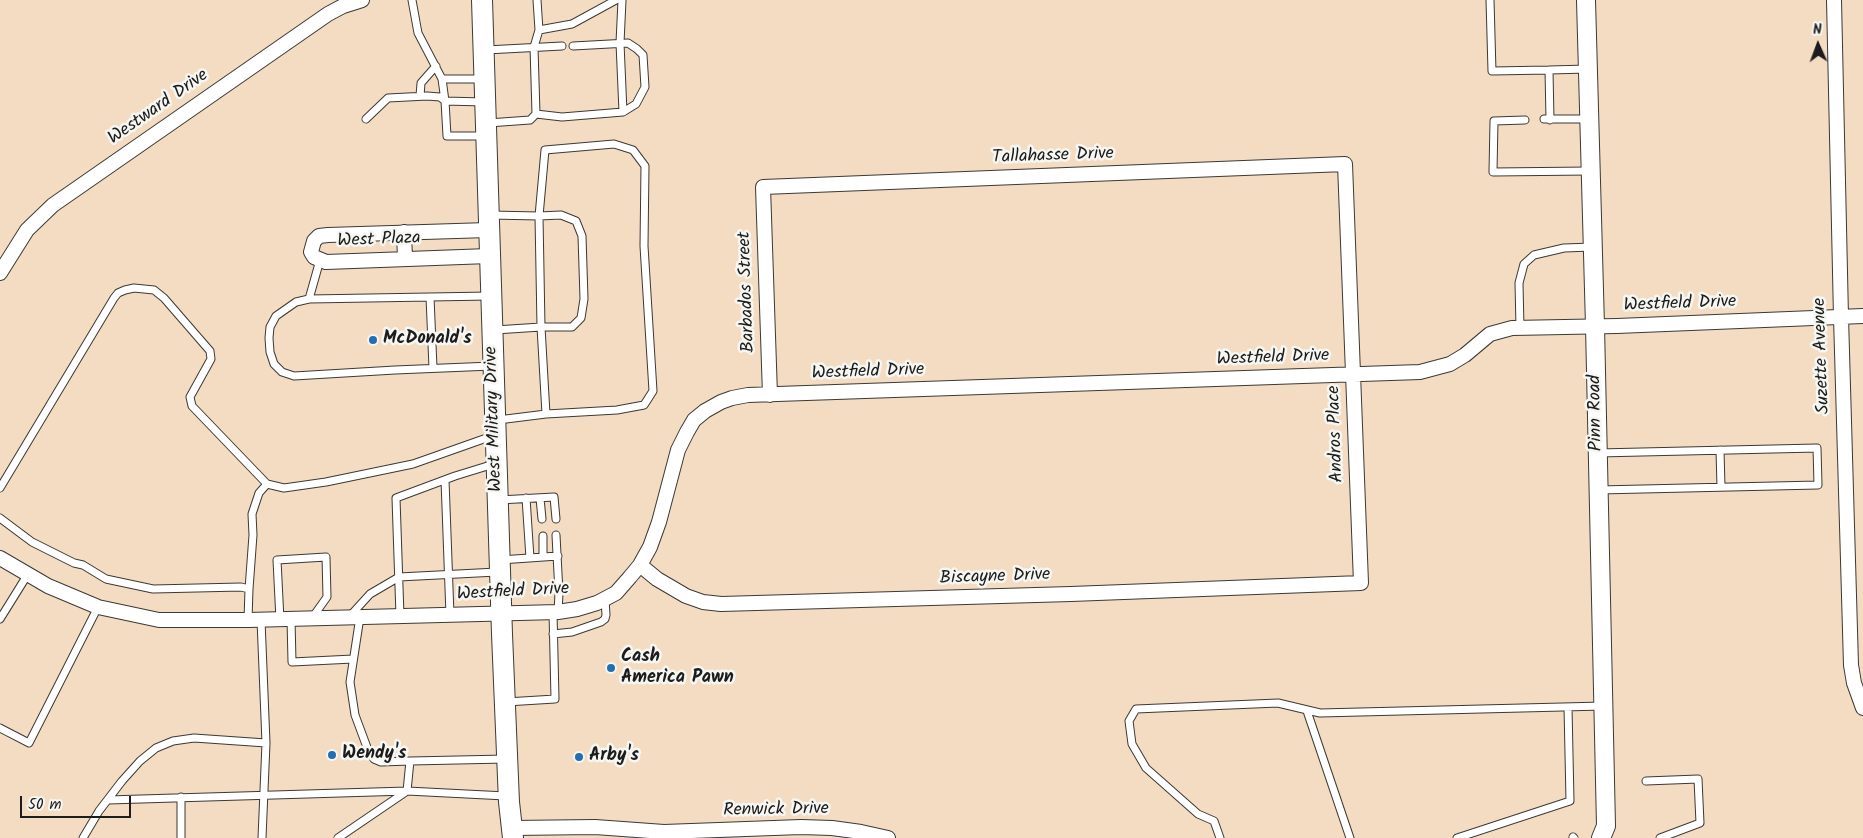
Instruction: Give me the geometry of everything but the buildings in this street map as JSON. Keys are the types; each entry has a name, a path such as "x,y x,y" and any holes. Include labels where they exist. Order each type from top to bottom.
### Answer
{"main road":[{"name":"West Military Drive","path":"482,0 496,463 512,833"}],"street":[{"name":"Westward Drive","path":"0,273 27,230 52,205 328,14 343,6 362,0"},
{"name":"Pinn Road","path":"1586,0 1606,834"},
{"name":"Suzette Avenue","path":"1834,0 1851,665 1860,691 1863,708"},
{"name":"Tallahasse Drive","path":"763,187 1346,164"},
{"name":"Andros Place","path":"1346,164 1361,583"},
{"name":"Barbados Street","path":"763,187 770,395"},
{"name":"West Plaza","path":"488,222 404,232 328,234 319,236 314,241 311,252 314,257 326,262 489,256"},
{"path":"404,232 405,259"},
{"name":"Westfield Drive","path":"0,558 48,586 98,607 159,620 312,619 555,612 577,609 596,603 616,593 640,565 650,547 659,522 678,450 694,420 705,411 726,400 748,395 1420,372 1450,364 1465,355 1490,334 1512,328 1863,316"},
{"name":"Biscayne Drive","path":"640,565 657,579 686,596 703,602 721,604 1061,595 1361,583"},
{"name":"Renwick Drive","path":"512,833 595,827 664,835 744,834 801,827 832,828 888,838"},
{"name":"Renwick Drive","path":"643,838 664,835"}],"lane":[{"path":"412,0 418,33 442,79 447,136 530,120 536,114 534,47 538,30 537,0"},
{"path":"538,30 572,24 616,0"},
{"path":"622,0 620,43 623,112"},
{"path":"1490,0 1492,71 1588,69"},
{"path":"536,114 562,116 623,112 636,104 645,86 643,56 637,48 620,43 573,46"},
{"path":"483,50 562,46"},
{"path":"420,96 421,82 436,66"},
{"path":"1549,70 1547,120 1589,119"},
{"path":"442,79 484,79"},
{"path":"366,119 388,98 420,96 440,97 445,101 485,102"},
{"path":"1525,120 1494,121 1493,172 1591,171"},
{"path":"0,488 114,298 118,293 134,288 154,290 164,298 210,351 211,359 190,398 192,406 267,484 284,488 326,482 404,466 495,427 546,414 617,410 644,405 654,391 644,246 645,166 633,150 614,144 545,150 539,216 541,328 546,414"},
{"path":"488,222 561,215 576,221 582,236 584,299 581,318 572,327 492,330"},
{"path":"1520,328 1519,283 1524,264 1534,255 1564,248 1593,247"},
{"path":"309,298 320,260"},
{"path":"490,296 309,298 296,302 276,316 270,327 270,352 274,364 282,372 294,376 493,366"},
{"path":"430,297 433,368"},
{"path":"1598,453 1817,448 1818,485 1599,490"},
{"path":"1720,450 1721,487"},
{"path":"400,616 396,498 496,463"},
{"path":"445,480 450,615"},
{"path":"262,838 266,743 255,620 249,589 253,535 252,514 259,494 267,484"},
{"path":"498,500 554,497 556,519"},
{"path":"526,498 530,558"},
{"path":"540,498 542,519"},
{"path":"0,518 32,542 106,579 154,589 241,587 249,589"},
{"path":"505,702 555,699 553,634 559,593 556,535"},
{"path":"542,536 543,557"},
{"path":"508,759 381,762 371,756 352,705 350,682 358,636 354,617 370,594 399,577 449,574 500,566 530,558 558,556"},
{"path":"312,619 327,597 326,557 277,560 292,662 353,659"},
{"path":"0,619 28,574"},
{"path":"553,634 572,632 602,622 606,615 605,598"},
{"path":"0,728 29,743 98,607"},
{"path":"1220,838 1214,820 1198,814 1146,768 1132,744 1129,721 1136,709 1278,703 1320,714 1603,706"},
{"path":"1457,838 1570,801 1568,706"},
{"path":"1308,711 1350,838"},
{"path":"83,838 108,800 140,761 156,748 173,741 194,738 266,743"},
{"path":"407,791 410,761"},
{"path":"1646,781 1698,779 1700,823 1660,838"},
{"path":"108,800 407,791 509,796"},
{"path":"338,838 407,791"},
{"path":"181,797 182,838"}],"place":[{"name":"McDonald's","path":"373,340"},
{"name":"Cash America Pawn","path":"611,668"},
{"name":"Wendy's","path":"332,755"},
{"name":"Arby's","path":"579,757"}]}
